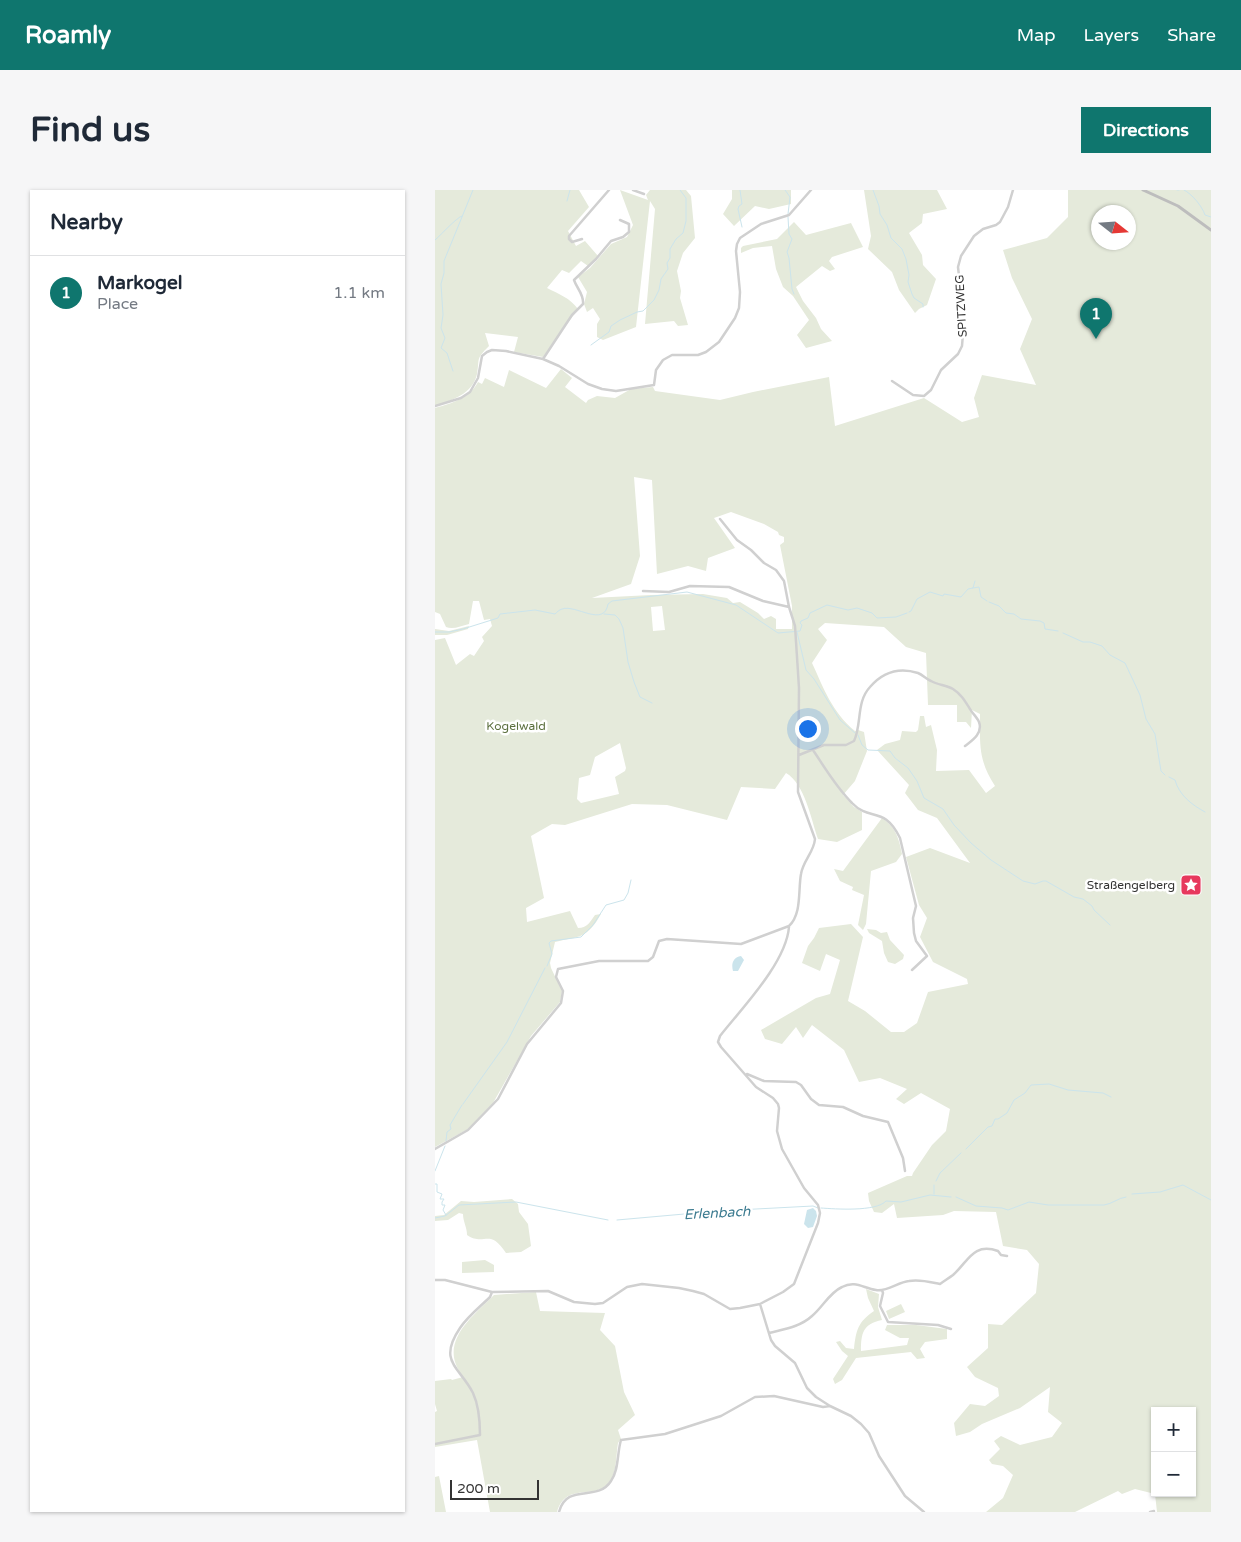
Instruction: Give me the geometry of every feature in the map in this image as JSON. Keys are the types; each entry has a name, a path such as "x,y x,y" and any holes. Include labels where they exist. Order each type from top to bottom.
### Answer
{"main road":[{"path":"1143,190 1178,206 1211,230"}],"street":[{"path":"582,239 572,242 569,236 609,190"},
{"path":"633,190 644,195 645,193 642,190"},
{"path":"435,406 461,398 470,392 478,378 480,359 489,350 506,351 543,359 602,389 616,390 654,385 656,370 663,360 672,355 698,355 706,352 719,342 737,314 740,292 737,244 740,238 761,224 789,215 811,190"},
{"name":"SPITZWEG","path":"892,381 913,395 924,396 931,390 941,370 960,351 964,336 958,267 961,256 974,236 983,229 1000,222 1009,207 1013,190"},
{"path":"543,359 572,315 583,304 582,295 574,280 575,278 591,265 611,241 625,236 629,232 629,224 620,220"},
{"path":"435,1149 468,1130 497,1099 527,1044 561,1003 563,991 556,977 558,969 599,961 648,961 653,957 659,941 667,939 741,944 789,926 797,914 803,866 814,847 815,839 798,792 799,688 795,632 784,581 780,573 764,564 751,550 737,540 720,519"},
{"path":"643,591 669,592 690,586 729,587 763,601 789,607"},
{"path":"799,755 824,745 846,745 853,741 858,729 859,711 869,688 883,676 896,670 919,674 931,681 951,688 962,697 979,721 975,738 965,746"},
{"path":"813,750 852,804 860,809 888,819 900,838 916,906 913,918 914,933 916,941 927,956 912,970"},
{"path":"435,1280 445,1280 492,1292 543,1290 553,1292 574,1302 597,1304 603,1303 627,1287 642,1284 679,1288 704,1294 729,1308 760,1304 783,1292 796,1281 818,1223 819,1205 804,1188 782,1149 777,1131 778,1104 773,1098 756,1087 721,1047 719,1040 753,997 782,954 789,926"},
{"path":"746,1074 764,1081 796,1082 819,1105 843,1107 863,1116 888,1122 903,1158 905,1171"},
{"path":"769,1333 806,1321 836,1290 845,1285 856,1284 882,1290 908,1281 922,1280 940,1284 953,1275 978,1250 995,1249 1001,1255 1007,1256"},
{"path":"882,1290 883,1295 880,1306 888,1322 938,1325 951,1328"},
{"path":"435,1444 480,1435 477,1403 470,1388 455,1368 451,1351 459,1329 490,1297 492,1292"},
{"path":"760,1304 775,1346 795,1363 807,1388 816,1397 851,1416 861,1424 869,1434 879,1456 907,1497 924,1512"},
{"path":"559,1512 561,1503 566,1498 606,1487 615,1475 621,1440 665,1434 721,1416 755,1397 761,1396 774,1396 823,1407 830,1406"}],"green space":[{"path":"435,190 579,190 589,207 568,231 576,246 585,241 598,256 588,266 581,261 569,273 562,270 547,288 568,299 578,309 543,357 514,352 518,337 485,333 489,346 480,357 475,381 471,387 461,395 435,406"},
{"path":"620,190 648,200 646,195 650,190 686,190 691,196 695,238 683,253 677,271 681,291 680,298 688,325 678,326 674,321 645,324 655,209 650,201 636,327 603,340 597,337 597,324 600,319 593,308 587,312 584,304 587,292 578,277 590,268 611,244 627,237 633,225"},
{"path":"732,190 791,190 791,204 769,209 755,206 734,226 723,214 732,199"},
{"path":"864,190 937,190 947,209 923,214 922,223 909,233 922,255 923,265 936,279 927,305 915,313 899,290 892,272 868,249 871,236"},
{"name":"Kogelwald","path":"1068,190 1211,190 1211,1512 1157,1512 1155,1497 1196,1497 1196,1407 1151,1407 1151,1493 1135,1489 1122,1494 1118,1491 1075,1512 986,1512 1003,1498 1013,1475 1003,1466 992,1464 989,1460 1000,1449 994,1441 1001,1436 1020,1445 1052,1437 1062,1423 1048,1412 1050,1387 1020,1408 982,1424 970,1432 956,1436 954,1423 970,1404 985,1406 999,1396 998,1388 975,1377 967,1367 988,1348 988,1324 1002,1325 1036,1293 1039,1264 1027,1250 1003,1246 996,1212 954,1211 943,1215 897,1218 894,1204 882,1213 874,1212 868,1193 907,1176 912,1176 932,1145 946,1131 950,1109 921,1093 904,1104 896,1099 907,1089 880,1078 859,1082 844,1050 812,1025 803,1038 796,1027 782,1044 765,1039 761,1030 816,998 830,994 840,960 826,954 820,971 802,963 808,946 819,928 851,924 863,937 848,1001 865,1011 891,1032 904,1032 917,1023 928,992 968,984 967,979 933,962 920,937 927,918 919,905 906,857 930,848 970,863 937,818 918,810 905,793 909,785 877,750 885,744 900,740 902,731 916,732 920,716 924,716 926,727 931,725 937,750 936,771 969,770 986,793 995,786 985,768 981,751 980,714 972,710 971,728 966,722 957,722 957,705 928,705 926,653 906,647 884,627 825,623 818,629 827,640 812,663 829,700 840,716 855,731 864,732 867,751 855,781 843,795 854,807 862,812 862,830 837,842 818,839 803,793 793,778 786,773 775,789 741,787 727,820 667,805 632,804 565,825 552,824 531,836 544,898 526,908 527,922 570,911 578,928 581,928 588,924 595,915 601,914 587,932 577,937 555,942 550,963 562,991 560,1002 531,1036 493,1103 468,1129 435,1147 435,640 445,638 456,665 470,654 474,656 484,641 482,637 492,626 490,619 484,620 479,601 473,601 469,624 457,627 446,627 440,614 435,612 435,408 454,402 470,393 478,382 482,384 485,378 504,387 509,370 546,388 561,369 572,378 565,387 586,403 597,396 615,398 631,389 653,387 655,391 720,400 829,377 835,426 924,398 962,422 979,417 974,398 982,375 1036,385 1020,349 1032,319 1012,278 1003,250 1047,238 1068,217","holes":["634,477 652,480 657,574 688,566 706,571 708,558 735,548 714,518 731,512 764,524 784,537 784,542 780,545 792,606 792,629 776,629 776,619 771,616 764,619 740,602 733,603 727,598 703,594 592,598 631,584 640,556","662,606 665,630 653,631 651,607","620,743 626,768 625,771 615,777 619,794 581,803 577,799 579,778 590,775 595,757"]},
{"path":"794,222 806,235 851,223 863,247 832,257 829,261 835,269 830,271 822,266 796,287 821,329 832,341 806,348 797,335 809,320 793,296 783,287 776,269 772,246 753,248 741,253 743,246 777,239"},
{"path":"469,626 468,629 447,635 435,635 435,629 449,631"},
{"path":"882,818 891,825 896,834 902,854 896,862 871,871 866,924 863,930 858,925 864,895 852,890 853,887 840,881 834,869 843,871"},
{"path":"867,929 876,930 881,933 887,932 890,940 904,955 903,959 895,964 888,962 882,941 869,933"},
{"path":"512,1199 518,1204 519,1212 528,1224 531,1246 521,1252 506,1253 500,1245 491,1239 478,1239 467,1235 463,1214 459,1213 448,1220 435,1221 435,1216 444,1215 461,1201 474,1202"},
{"path":"485,1260 494,1265 494,1272 462,1273 462,1262"},
{"path":"866,1289 879,1294 878,1307 882,1320 871,1324 864,1330 861,1351 907,1345 909,1338 900,1338 885,1330 887,1325 916,1325 947,1329 947,1339 925,1342 920,1349 925,1358 917,1359 911,1352 856,1358 842,1380 835,1384 833,1379 848,1356 836,1342 840,1341 846,1348 854,1349 861,1323 874,1311"},
{"path":"536,1292 540,1311 605,1313 600,1330 615,1346 624,1392 635,1415 618,1430 621,1439 618,1443 614,1472 610,1481 604,1487 568,1497 562,1502 557,1512 490,1512 477,1440 435,1447 435,1412 437,1411 435,1404 435,1381 463,1377 456,1365 455,1342 467,1322 494,1295"},
{"path":"901,1304 905,1312 889,1319 886,1311"},
{"path":"439,1476 446,1512 435,1512 435,1477"}],"water":[{"path":"741,956 744,960 738,971 733,971 733,961"},
{"path":"813,1208 817,1216 813,1227 808,1228 804,1224 807,1210"}],"waterway":[{"path":"453,371 447,353 441,348 445,338 441,328 443,315 441,284 444,273 444,261 473,190"},
{"path":"567,201 570,190"},
{"path":"591,345 609,332 611,326 637,312 643,311 654,300 659,290 661,279 668,269 667,263 670,258 670,249 676,239 683,233 686,221 686,198 680,190"},
{"path":"740,190 742,204 738,209 742,227"},
{"path":"785,190 790,197 788,214"},
{"path":"873,190 880,214 887,225 891,238 902,249 906,259 909,275 908,282 912,294 914,298 923,304 923,307"},
{"path":"1184,190 1202,208 1205,215 1211,217"},
{"path":"435,240 462,216"},
{"path":"788,217 789,234 792,239 787,252 794,294"},
{"path":"909,612 917,599 930,592 943,596 944,594 961,597 968,589 973,588 975,581"},
{"path":"973,588 979,587 981,597 987,601"},
{"path":"435,632 463,629 498,618 500,614 535,610 555,614 561,609 568,608 595,615 605,611 608,604 612,601 687,592 736,605 778,633 800,631 801,621 808,618 810,613 827,605 848,610 857,608 872,613 877,618 896,617 907,613"},
{"path":"989,602 999,606 1006,613 1014,614 1021,619 1040,621 1044,623 1045,629 1058,631"},
{"path":"604,614 615,615 619,619 623,628 628,662 634,682 640,697 652,703"},
{"path":"797,632 806,670 814,679 840,720 855,733"},
{"path":"1063,633 1083,642 1102,646 1110,655 1125,663 1140,695 1146,719 1155,734 1161,771 1165,775"},
{"path":"858,735 862,745 868,750 890,751 895,758 908,768 917,781 924,798 943,809 954,825 991,860 1023,881 1035,884 1046,881 1074,897 1083,899 1110,925"},
{"path":"1169,777 1175,780 1187,799 1205,812"},
{"path":"547,966 552,954 549,943 551,941 581,937 593,925 606,905 624,900 631,880"},
{"path":"463,1104 507,1042 545,968"},
{"path":"966,1149 988,1127 992,1126 995,1119 1007,1113 1014,1100 1025,1093 1031,1085 1049,1084 1068,1090 1103,1093 1111,1097"},
{"path":"446,1141 447,1132 451,1129 450,1125 462,1105"},
{"path":"435,1171 445,1146"},
{"path":"936,1181 940,1173 961,1153"},
{"path":"435,1184 437,1184 437,1192 442,1194 440,1199 444,1199 442,1205 445,1205 443,1210 446,1215"},
{"path":"934,1185 934,1194"},
{"name":"Erlenbach","path":"1132,1194 1160,1192 1183,1185 1211,1200"},
{"name":"Erlenbach","path":"821,1208 874,1207 886,1201 901,1202 930,1195 951,1197"},
{"name":"Erlenbach","path":"956,1197 976,1206 1008,1210 1029,1202 1048,1205 1104,1205 1126,1197"},
{"name":"Erlenbach","path":"435,1218 445,1216 459,1205 516,1202 608,1220"},
{"name":"Erlenbach","path":"617,1220 718,1211 813,1206 818,1208"}],"place":[{"name":"Markogel","path":"1096,339"},
{"name":"Straßengelberg","path":"1191,885"}]}
